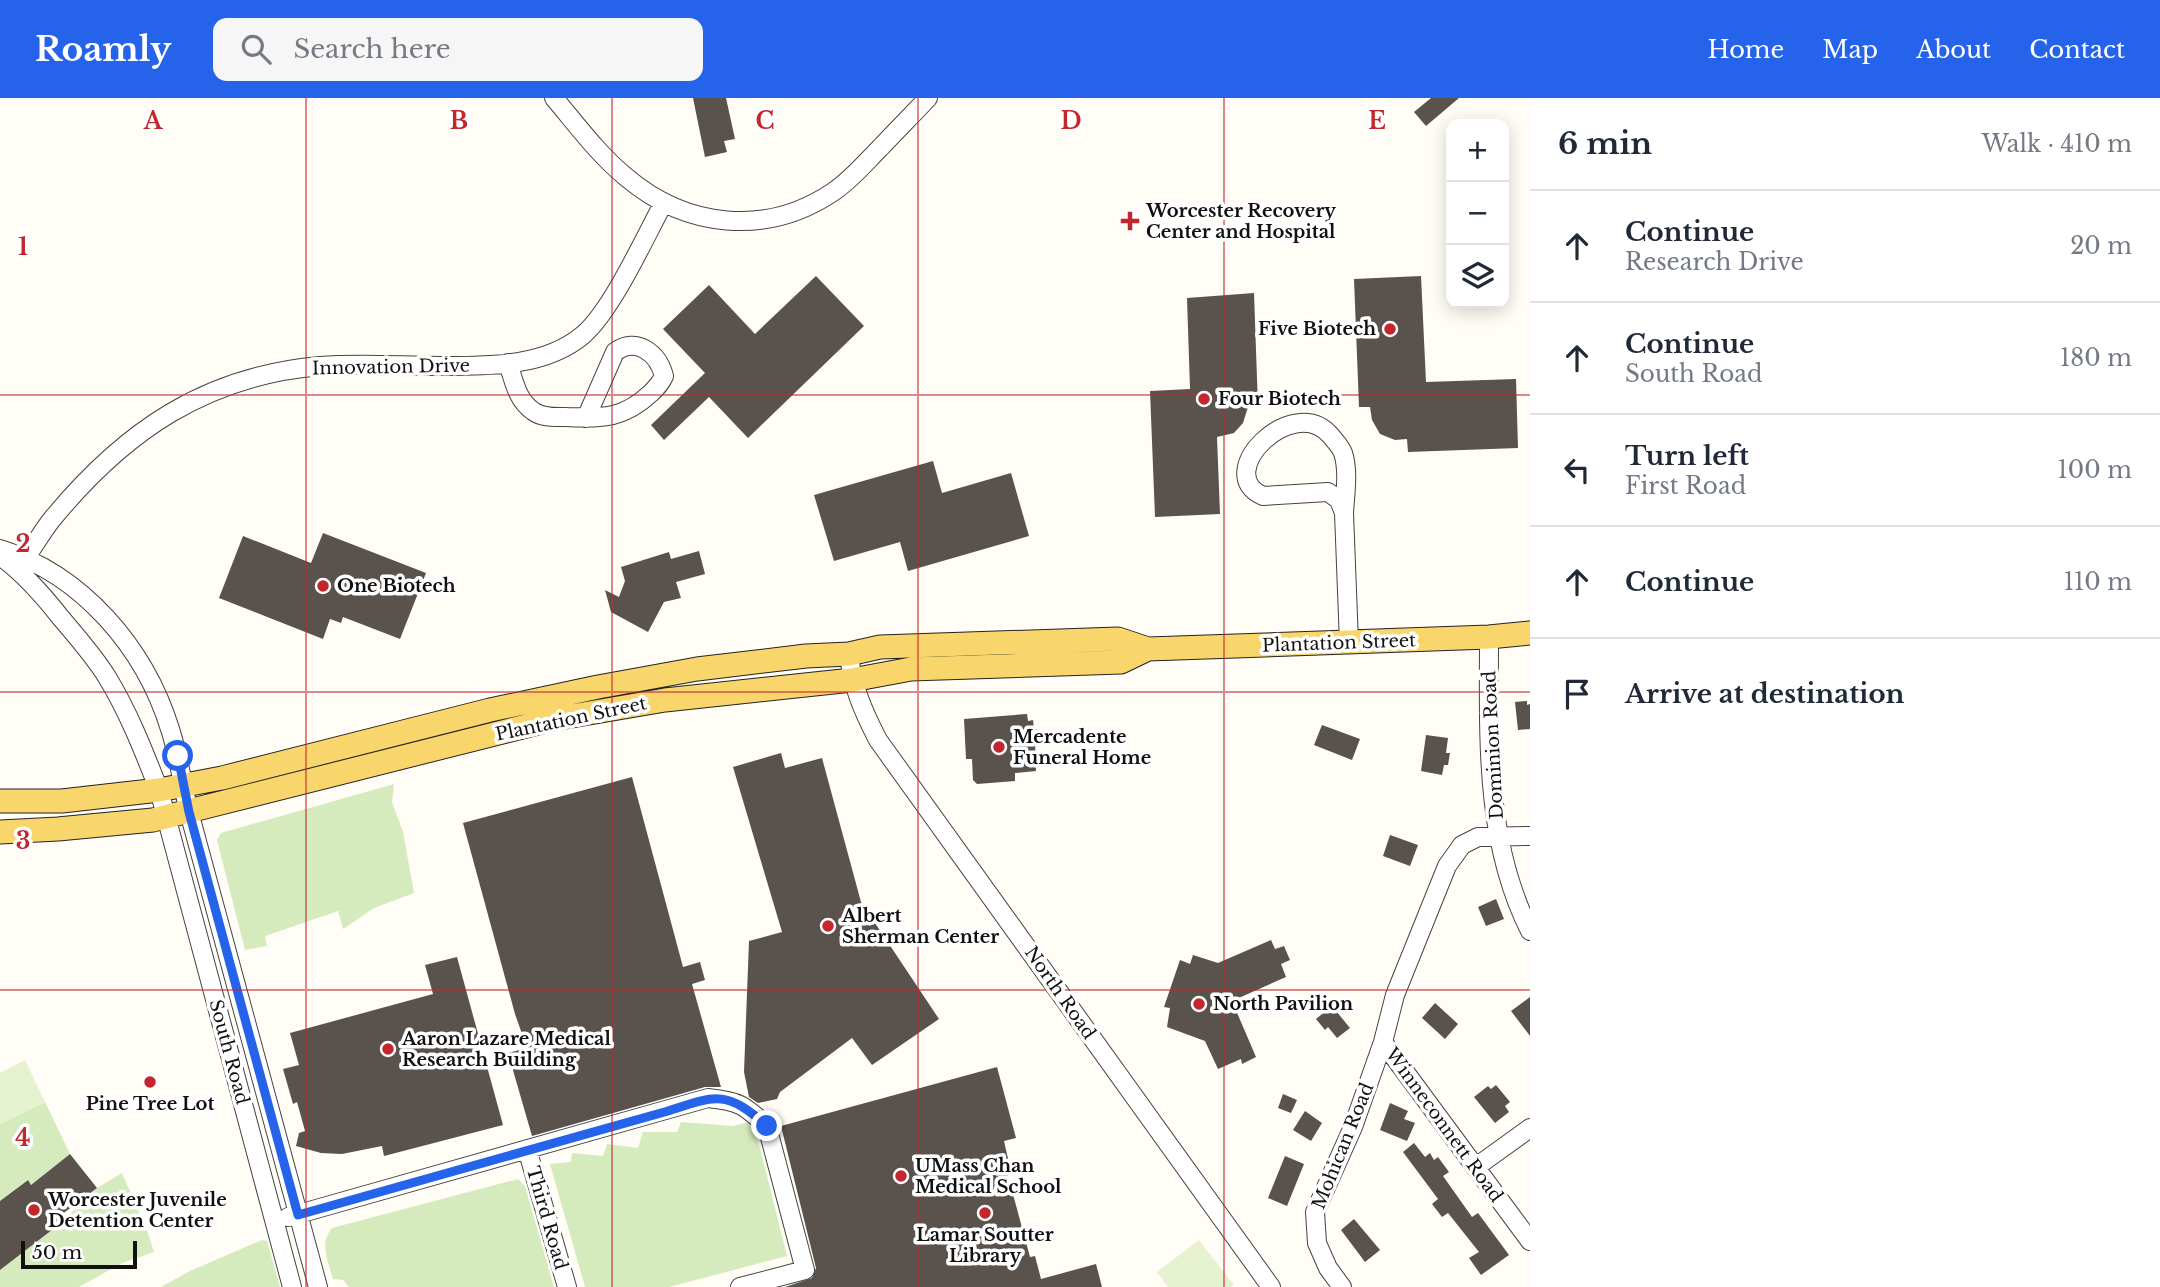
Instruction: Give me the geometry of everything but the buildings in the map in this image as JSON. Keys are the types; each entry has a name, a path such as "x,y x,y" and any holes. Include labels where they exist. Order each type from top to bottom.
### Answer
{"main road":[{"name":"Plantation Street","path":"0,801 62,801 183,786 490,710 598,687 697,669 806,656 849,654 880,647 1118,639 1149,649 1349,643 1530,633"},
{"name":"Plantation Street","path":"0,832 58,830 165,817 565,717 685,697 852,680 911,669 1121,662 1149,649"}],"street":[{"path":"554,98 588,140 619,171 663,204 693,214 730,221 765,219 795,212 829,195 846,182 929,98"},
{"name":"Innovation Drive","path":"26,557 52,519 114,455 157,420 217,389 263,375 321,366 475,366 524,361 556,351 584,334 615,292 663,204"},
{"path":"508,363 516,389 532,411 543,416 586,418 615,416 641,402 662,382 664,376 656,358 638,346 626,346 618,350 612,356 586,418"},
{"path":"1344,513 1339,500 1328,492 1263,496 1254,492 1246,482 1245,472 1255,450 1273,432 1302,422 1311,423 1326,431 1343,452 1349,643"},
{"name":"South Road","path":"0,549 26,557 53,573 86,598 113,626 137,657 170,726 189,812 318,1287"},
{"name":"South Road","path":"0,556 45,598 100,666 127,714 159,790 292,1287"},
{"name":"Dominion Road","path":"1489,637 1490,770 1498,836 1514,892 1530,932"},
{"name":"North Road","path":"849,654 852,680 862,710 884,748 1271,1287"},
{"name":"Mohican Road","path":"1342,1287 1320,1252 1315,1233 1315,1212 1353,1127 1383,1042 1395,995 1447,866 1462,845 1478,837 1530,836"},
{"name":"Winneconnett Road","path":"1383,1042 1530,1241"},
{"path":"273,1222 708,1098 734,1101 767,1126 805,1270 747,1285"},
{"path":"1476,1167 1530,1128"},
{"name":"Third Road","path":"527,1149 567,1287"}],"green space":[{"path":"394,784 392,802 403,832 414,893 374,908 343,929 338,911 265,936 267,946 245,950 217,840 221,833"},
{"path":"25,1060 45,1102 0,1124 0,1073"},
{"path":"45,1102 70,1154 31,1185 27,1180 0,1201 0,1124"},
{"path":"681,1122 733,1126 749,1122 760,1148 787,1256 669,1287 585,1287 550,1164 571,1162 572,1153 603,1156 607,1144 638,1148 643,1132 677,1132"},
{"path":"122,1173 154,1252 122,1263 79,1287 0,1287 0,1270 61,1223 97,1188"},
{"path":"518,1179 525,1186 554,1287 349,1287 343,1280 333,1279 325,1246 332,1228"},
{"path":"262,1240 267,1241 280,1287 161,1287 190,1271"},
{"path":"1199,1240 1234,1285 1168,1287 1157,1272"}],"place":[{"name":"Worcester Recovery Center and Hospital","path":"1130,221"},
{"name":"Five Biotech","path":"1390,329"},
{"name":"Four Biotech","path":"1204,399"},
{"name":"One Biotech","path":"323,586"},
{"name":"Mercadente Funeral Home","path":"999,747"},
{"name":"Albert Sherman Center","path":"828,926"},
{"name":"North Pavilion","path":"1199,1004"},
{"name":"Aaron Lazare Medical Research Building","path":"388,1049"},
{"name":"Pine Tree Lot","path":"150,1082"},
{"name":"UMass Chan Medical School","path":"901,1176"},
{"name":"Worcester Juvenile Detention Center","path":"34,1210"},
{"name":"Lamar Soutter Library","path":"985,1213"}],"route":[{"path":"178,756 189,812 298,1215 708,1098 734,1101 767,1126"}]}
